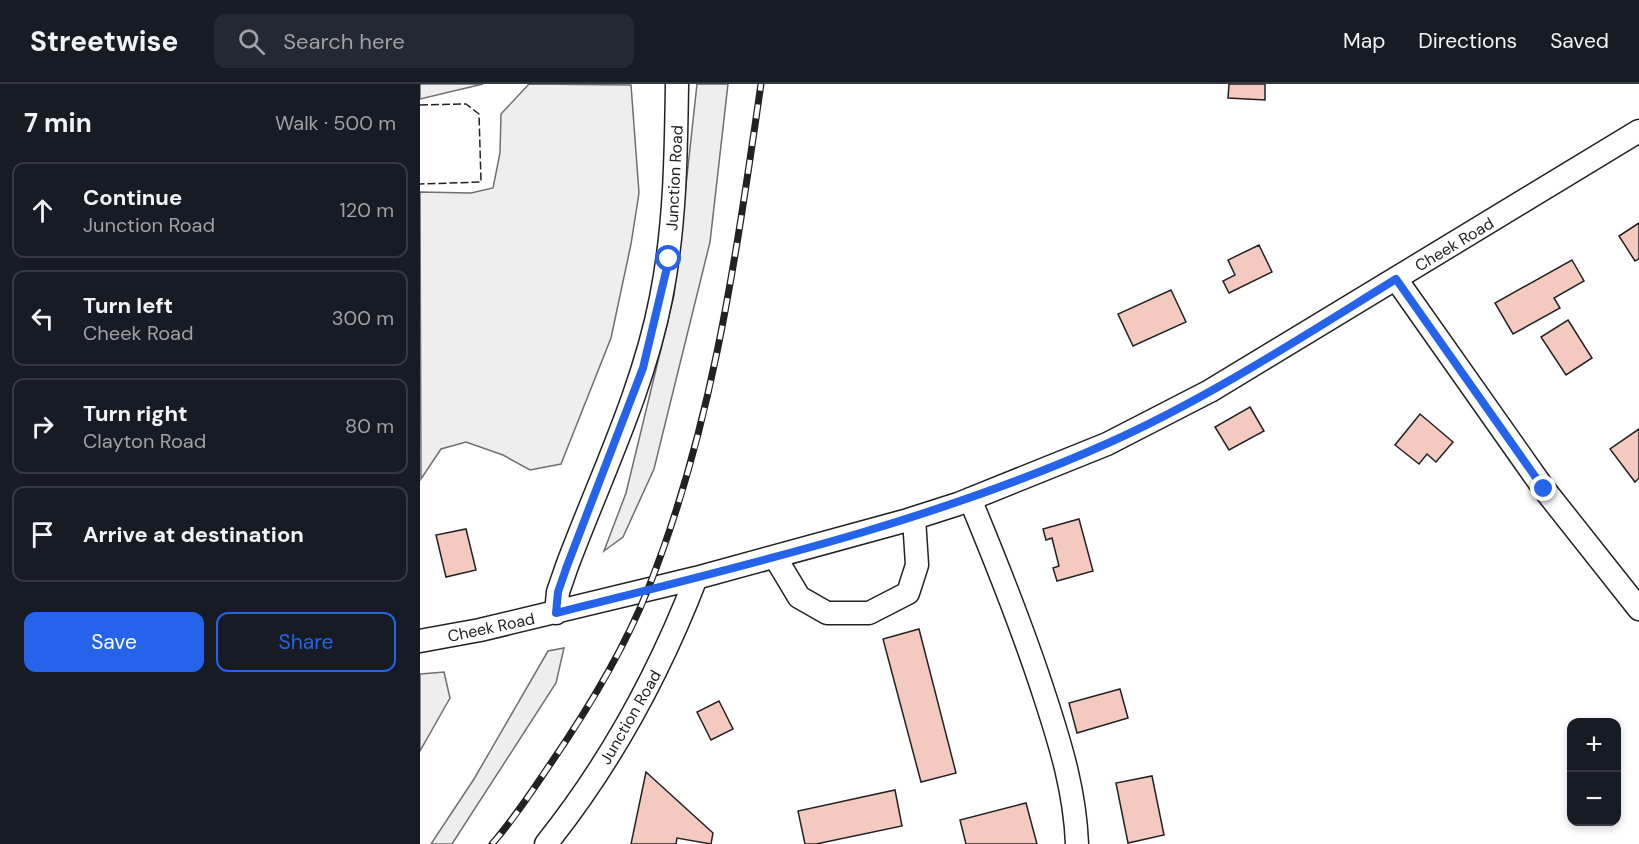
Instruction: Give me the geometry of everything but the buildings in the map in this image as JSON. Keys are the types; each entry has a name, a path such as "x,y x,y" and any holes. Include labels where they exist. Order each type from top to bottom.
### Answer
{"street":[{"name":"Junction Road","path":"556,613 558,592 643,368 661,301 672,222 677,84"},
{"name":"Cheek Road","path":"420,641 556,613 696,578 914,518 970,499 1107,444 1210,391 1639,131"},
{"path":"1396,279 1544,489 1639,609"},
{"path":"970,499 1026,637 1065,759 1076,806 1077,844"},
{"path":"774,557 800,597 818,608 827,613 869,613 908,593 917,565 914,518"},
{"name":"Junction Road","path":"546,844 603,766 659,667 696,578"}],"shaded area":[{"path":"420,84 483,84 420,99"},
{"path":"529,84 631,85 639,193 631,244 611,338 561,464 530,470 503,455 466,442 441,449 421,479 420,192 471,193 493,188 500,153 501,114"},
{"path":"697,84 728,84 710,242 654,469 623,537 604,551 626,493 674,295"},
{"path":"564,648 556,683 452,844 431,844 474,779 548,651"},
{"path":"444,672 450,698 420,751 420,674"}],"railway":[{"path":"492,844 537,784 604,679 638,612 670,528 690,466 720,340 761,84"}],"fence":[{"path":"420,105 466,104 479,114 481,182 420,184"}],"route":[{"path":"669,259 653,335 643,368 567,566 558,592 556,613 696,578 909,520 958,504 1107,444 1210,391 1396,279 1544,489"}]}
